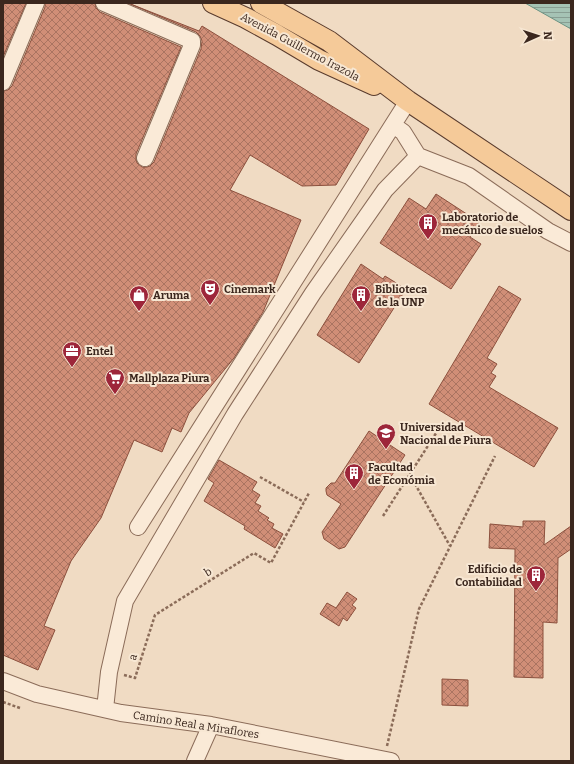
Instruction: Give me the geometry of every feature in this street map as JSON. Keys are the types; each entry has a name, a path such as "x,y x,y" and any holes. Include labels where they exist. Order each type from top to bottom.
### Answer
{"main road":[{"name":"Avenida Guillermo Irazola","path":"213,3 246,18 319,60 408,101"},
{"name":"Avenida Guillermo Irazola","path":"260,3 329,41 408,101 571,210"},
{"path":"319,60 329,41"}],"lane":[{"path":"3,82 36,3"},
{"path":"104,3 192,41 192,45 145,158"},
{"path":"138,527 408,101"},
{"path":"393,125 403,132 418,156 469,176 548,231 571,243"},
{"path":"105,709 110,672 125,601 235,414 313,293 385,190 418,156"},
{"name":"Camino Real a Miraflores","path":"3,681 37,694 105,709 211,725 388,760"},
{"path":"195,761 211,725"}],"path":[{"path":"383,516 440,427"},
{"path":"388,760 419,609 495,456"},
{"path":"410,475 450,546"},
{"path":"260,477 304,502 309,493"},
{"name":"b","path":"155,615 254,553 271,563 304,502"},
{"name":"a","path":"110,672 135,678 155,615"},
{"path":"3,702 20,708"}],"shaded area":[{"path":"525,3 571,3 571,29"}],"building":[{"path":"3,3 26,3 3,57"},
{"name":"Mallplaza Piura","path":"45,3 95,3 96,8 100,12 181,47 136,154 137,163 142,167 150,166 154,162 201,49 202,41 196,32 128,3 199,31 202,26 369,129 336,185 302,186 250,155 230,190 301,220 263,312 234,358 189,413 181,432 172,428 162,452 134,440 101,518 71,561 44,626 55,630 38,670 3,655 3,91 8,90 12,86 45,7"},
{"name":"Laboratorio de mecánico de suelos","path":"436,194 479,222 470,237 481,244 451,289 380,243 409,198 426,209"},
{"name":"Biblioteca de la UNP","path":"361,264 383,279 385,276 406,289 359,363 317,335"},
{"path":"499,286 521,299 487,358 497,364 491,373 496,376 489,387 558,428 534,467 429,404"},
{"name":"Facultad de Económia","path":"369,431 405,455 345,547 339,549 324,539 322,532 341,504 327,495 326,488 331,483 335,483"},
{"path":"219,460 257,482 252,490 260,495 255,503 261,506 258,511 269,518 267,520 274,524 272,528 283,534 275,548 244,529 245,526 204,501 214,483 208,479"},
{"name":"Edificio de Contabilidad","path":"523,521 545,521 544,545 571,526 571,549 558,558 557,623 543,622 543,678 514,677 515,549 489,548 490,524 523,527"},
{"path":"347,592 357,599 352,605 356,608 347,621 343,618 339,626 320,614 327,603 336,608"},
{"path":"442,679 468,680 468,706 442,705"}],"place":[{"name":"Laboratorio de mecánico de suelos","path":"428,240"},
{"name":"Cinemark","path":"210,306"},
{"name":"Aruma","path":"139,312"},
{"name":"Biblioteca de la UNP","path":"361,312"},
{"name":"Entel","path":"72,368"},
{"name":"Mallplaza Piura","path":"115,395"},
{"name":"Universidad Nacional de Piura","path":"386,450"},
{"name":"Facultad de Económia","path":"354,490"},
{"name":"Edificio de Contabilidad","path":"536,592"}]}
